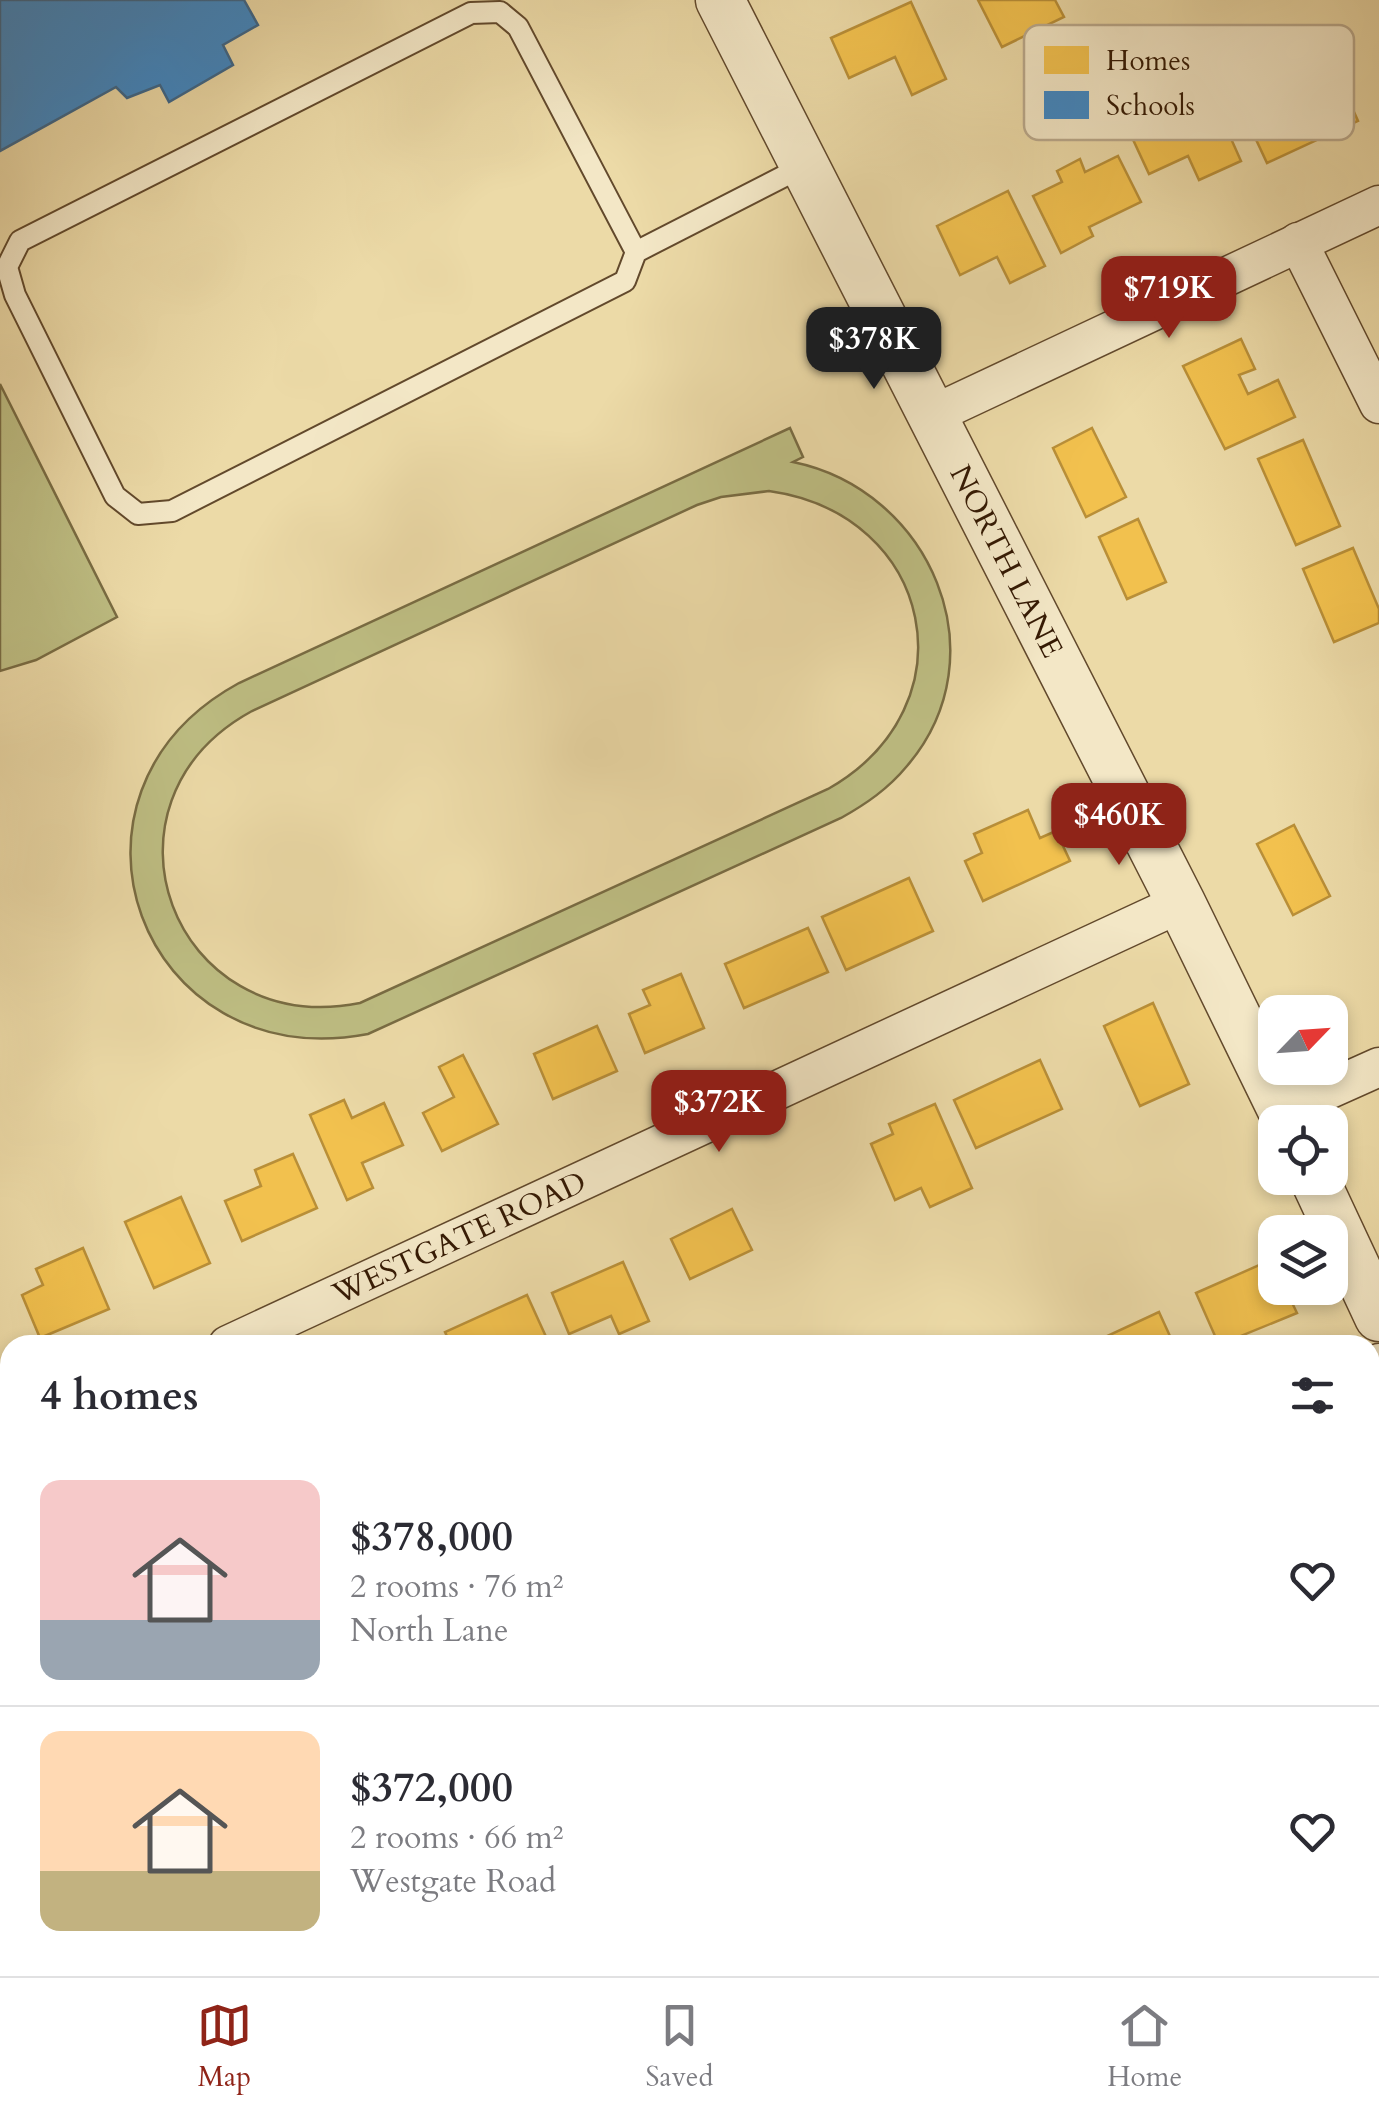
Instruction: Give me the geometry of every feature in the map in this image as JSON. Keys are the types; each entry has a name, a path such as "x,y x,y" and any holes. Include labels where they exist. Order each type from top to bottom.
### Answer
{"street":[{"name":"NORTH LANE","path":"722,1 1281,1105"},
{"path":"930,416 1379,205"},
{"path":"1298,242 1379,404"},
{"name":"WESTGATE ROAD","path":"250,1335 1181,903"},
{"path":"1307,1105 1379,1067"},
{"path":"1322,1195 1379,1317"}],"lane":[{"path":"636,252 518,28 500,12 471,12 20,241 7,267 15,295 115,496 138,514 172,510 625,281 636,252 804,166"}],"green space":[{"path":"0,384 117,617 36,660 0,671"},
{"path":"790,428 803,457 793,462 841,479 882,506 914,541 937,583 949,628 949,676 935,722 907,766 868,801 841,818 368,1034 289,1036 223,1013 173,971 142,916 130,854 141,791 177,732 239,683","holes":["769,491 825,507 868,536 899,574 915,618 917,664 904,711 874,753 828,789 360,1003 294,1005 240,986 199,951 172,905 163,854 172,801 201,751 252,711 697,505 721,497"]}],"building: Homes":[{"path":"978,0 1055,0 1064,17 1047,25 1024,25 1024,36 1002,47"},
{"path":"911,2 946,79 912,95 895,57 849,78 831,38"},
{"path":"1133,140 1232,140 1241,161 1199,180 1188,156 1149,174"},
{"path":"1256,140 1317,140 1267,163"},
{"path":"1118,156 1141,202 1089,227 1093,236 1061,253 1033,196 1062,182 1057,171 1080,159 1085,172"},
{"path":"1008,191 1045,266 1010,283 997,257 960,275 937,226"},
{"path":"1241,339 1255,369 1239,375 1248,394 1278,380 1295,417 1225,449 1183,366"},
{"path":"1092,428 1126,497 1086,517 1053,448"},
{"path":"1303,440 1340,526 1296,545 1258,459"},
{"path":"1138,519 1166,582 1127,599 1099,537"},
{"path":"1353,548 1379,609 1379,623 1334,642 1303,569"},
{"path":"1028,810 1040,838 1056,831 1070,861 983,901 965,861 982,853 974,834"},
{"path":"1294,825 1330,896 1293,915 1257,844"},
{"path":"909,878 933,931 846,970 822,917"},
{"path":"808,928 828,972 744,1008 725,964"},
{"path":"681,974 704,1028 645,1053 629,1014 650,1005 643,990"},
{"path":"1153,1003 1189,1084 1140,1106 1104,1026"},
{"path":"597,1026 617,1071 553,1099 534,1054"},
{"path":"463,1055 498,1124 442,1151 423,1113 454,1097 439,1067"},
{"path":"1040,1060 1062,1109 976,1148 954,1100"},
{"path":"344,1100 352,1118 384,1103 403,1145 362,1163 373,1188 347,1200 310,1115"},
{"path":"935,1104 972,1188 930,1207 921,1188 895,1200 871,1144 893,1134 889,1124"},
{"path":"293,1154 317,1208 242,1241 225,1201 261,1186 255,1170"},
{"path":"181,1197 210,1263 154,1288 125,1222"},
{"path":"732,1209 752,1250 690,1279 671,1239"},
{"path":"83,1248 109,1309 39,1335 22,1295 43,1285 36,1269"},
{"path":"623,1262 649,1321 619,1334 611,1316 569,1334 552,1293"},
{"path":"1258,1266 1258,1305 1293,1305 1297,1313 1243,1335 1215,1335 1196,1293"},
{"path":"527,1295 545,1335 446,1335 445,1332"},
{"path":"1159,1312 1169,1335 1109,1335"}],"building: Schools":[{"path":"0,0 244,0 258,25 223,45 233,65 169,102 160,85 127,98 116,87 0,151"}]}
